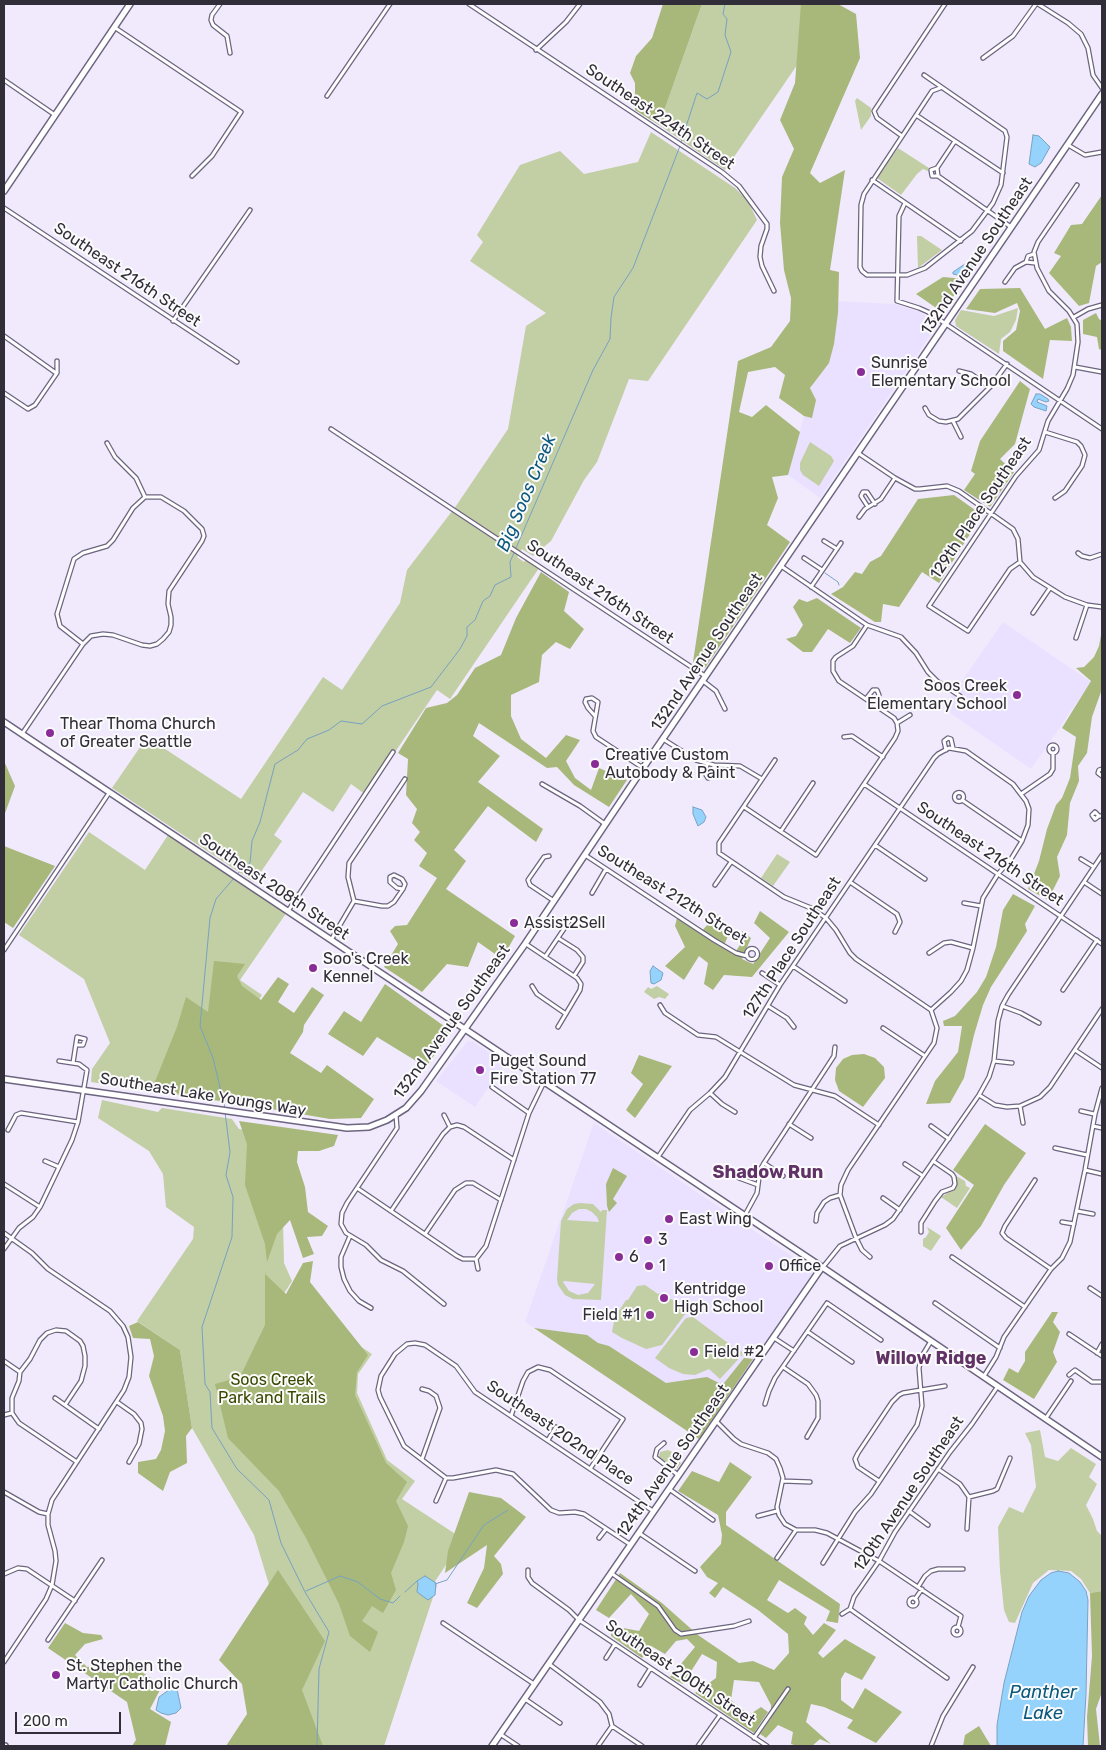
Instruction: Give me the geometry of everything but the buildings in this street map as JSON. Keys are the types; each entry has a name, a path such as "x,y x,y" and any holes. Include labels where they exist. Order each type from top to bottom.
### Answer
{"main road":[{"path":"4,191 130,4"},
{"name":"132nd Avenue Southeast","path":"396,1115 412,1102 525,944 642,768 1102,94"},
{"name":"Southeast 208th Street","path":"4,722 658,1157 1102,1457"},
{"name":"Southeast Lake Youngs Way","path":"4,1079 347,1128 369,1127 396,1115"},
{"name":"124th Avenue Southeast","path":"492,1746 822,1267"}],"street":[{"path":"220,4 212,15 211,20 213,25 227,36 230,53"},
{"path":"327,96 390,4"},
{"name":"Southeast 224th Street","path":"469,4 739,186 765,220 767,229 761,246 760,257 762,266 774,291"},
{"path":"536,50 554,35 580,4"},
{"path":"902,136 877,118 874,113 875,107 945,4"},
{"path":"983,58 1013,36 1037,4 1082,34 1088,48 1093,76 1102,88"},
{"path":"114,27 241,112 212,156 192,176"},
{"path":"924,75 940,88 1003,129 1006,134 1000,190 988,211 972,231 925,268 914,273 898,276 867,275 860,267 861,206 864,194 932,92 940,88"},
{"path":"4,80 55,115"},
{"path":"916,115 1003,173"},
{"path":"955,141 937,168 932,169 930,173 932,176 938,176 1011,227"},
{"path":"1068,146 1085,155 1102,151"},
{"path":"937,168 938,176"},
{"path":"872,180 961,241"},
{"path":"1077,186 1038,242 1034,254 1035,263 1053,296 1074,317 1088,309 1102,306"},
{"path":"905,203 899,216 897,301 919,308 946,324 1102,429"},
{"name":"Southeast 216th Street","path":"4,208 237,362"},
{"path":"173,321 250,210"},
{"path":"1026,262 1028,256 1034,254"},
{"path":"1005,282 1015,268 1026,262 1035,263"},
{"name":"129th Place Southeast","path":"1020,562 1010,569 968,631 930,606 1016,476 1039,450 1053,412 1067,389 1075,367 1078,334 1074,317"},
{"path":"4,336 57,373"},
{"path":"4,393 28,409 35,405 57,373 57,361"},
{"path":"925,408 929,415 939,421 953,421 963,415 990,387 1007,364"},
{"path":"1075,367 1102,372"},
{"path":"959,372 970,374 990,387"},
{"path":"953,421 961,437"},
{"name":"Southeast 216th Street","path":"331,429 704,678 716,691 725,709"},
{"path":"1045,432 1077,442 1081,446 1084,455 1082,466 1065,491 1055,498"},
{"path":"107,443 115,456 136,478 145,497"},
{"path":"858,453 915,489 940,486 953,488 1014,528 1018,539 1020,562 1034,577 1065,597 1102,607"},
{"path":"859,516 884,495 895,478"},
{"path":"868,508 861,496 863,492 867,492 875,504"},
{"path":"22,734 83,644 91,636 103,634 150,646 163,639 169,632 171,616 168,604 169,591 204,536 202,529 184,511 158,497 145,497 133,508 113,540 107,546 82,553 74,559 58,608 58,620 64,631 83,644"},
{"path":"824,541 837,549"},
{"path":"811,587 841,544"},
{"path":"1078,553 1087,558 1093,558 1102,554"},
{"path":"804,558 822,570"},
{"path":"780,566 867,625 901,636 916,653 928,672 937,681 960,696"},
{"path":"1034,613 1050,588"},
{"path":"1076,638 1087,604"},
{"path":"744,807 816,855 864,784 895,738 898,731 897,723 894,718 835,677 832,666 833,661 840,653 853,646 867,625"},
{"path":"866,699 873,690 877,690 879,695 873,704"},
{"path":"595,716 588,708 585,702 586,699 592,698 598,702 594,731 596,737 642,768"},
{"path":"897,723 910,716"},
{"path":"844,736 852,736 882,757"},
{"path":"662,739 689,757 714,765 740,766 762,779"},
{"name":"127th Place Southeast","path":"658,1157 690,1110 725,1077 780,985 938,754 949,749 966,751 1013,784 1021,794"},
{"path":"288,911 393,752"},
{"path":"931,1010 961,981 970,963 983,898 1022,841 1028,825 1029,809 1021,794 1050,774 1053,769 1053,753"},
{"path":"775,760 719,843 718,850 720,855 784,897 811,908 826,918 856,959 931,1010 936,1021 936,1036 925,1056 846,1174 841,1185 840,1195 856,1238 862,1250 870,1257"},
{"path":"707,763 706,775 708,778 712,776 714,765"},
{"path":"1102,768 1098,771 1102,776"},
{"path":"331,940 354,901 348,877 349,863 405,779"},
{"path":"781,831 813,783"},
{"path":"542,784 606,824"},
{"name":"Southeast 216th Street","path":"864,784 1102,944"},
{"path":"4,950 109,793"},
{"path":"962,800 1022,841"},
{"path":"875,845 925,879"},
{"name":"Southeast 212th Street","path":"585,855 714,940 736,953 747,956"},
{"path":"549,856 544,857 528,882 554,901"},
{"name":"124th Avenue Southeast","path":"822,1267 840,1246 888,1223 900,1210 979,1095 989,1077 994,1061 998,1021 1002,1006 1102,856"},
{"path":"1081,858 1094,867"},
{"path":"715,885 731,862"},
{"path":"592,893 606,869"},
{"path":"354,901 388,906 396,900 403,889 404,881 397,875 392,876 390,879 391,884 403,889"},
{"path":"850,882 897,914 900,922 895,932"},
{"path":"1084,882 1102,894"},
{"path":"964,903 981,906"},
{"path":"546,957 570,920"},
{"path":"558,938 577,950 583,957 583,962 574,976"},
{"path":"1063,990 1097,940"},
{"path":"929,952 944,943 951,942 973,948"},
{"path":"525,944 574,976 581,984 580,990 558,1027"},
{"path":"793,966 845,1001"},
{"path":"762,972 780,985"},
{"path":"532,986 536,994 566,1014"},
{"path":"660,1005 665,1013 698,1035 716,1037 794,1086 835,1096 879,1125"},
{"path":"768,1006 787,1018 794,1027"},
{"path":"1002,1006 1021,1013 1039,1023"},
{"path":"979,1095 1001,1106 1020,1106 1035,1101 1044,1094 1102,1009"},
{"path":"883,1028 925,1056"},
{"path":"73,1063 76,1045"},
{"path":"745,1216 753,1201 760,1170 834,1056 835,1047"},
{"path":"1075,1050 1102,1068"},
{"path":"4,1249 19,1228 33,1218 40,1207 72,1140 78,1122 87,1070 82,1065 59,1061"},
{"path":"994,1061 1012,1063"},
{"path":"357,1188 463,1259 476,1258 486,1246 529,1113 544,1082"},
{"path":"492,1088 529,1113"},
{"path":"984,1376 996,1357 1004,1337 1051,1269 1062,1258 1070,1242 1095,1114 1102,1088"},
{"path":"710,1093 735,1112"},
{"path":"1020,1106 1024,1123"},
{"path":"1080,1110 1095,1114"},
{"path":"8,1130 16,1115 21,1113 78,1122"},
{"name":"132nd Avenue Southeast","path":"350,1236 341,1224 342,1214 397,1128 396,1115"},
{"path":"444,1115 450,1127"},
{"path":"789,1124 810,1138"},
{"path":"391,1211 443,1134 450,1127 458,1125 464,1127 514,1160"},
{"path":"931,1126 949,1139"},
{"path":"1093,1126 1102,1128"},
{"path":"1055,1148 1087,1155"},
{"path":"45,1161 59,1167"},
{"path":"921,1232 920,1223 935,1201 942,1192 954,1186 955,1179 952,1174 933,1161"},
{"path":"764,1163 783,1176"},
{"path":"905,1164 923,1176"},
{"path":"728,1168 739,1178 758,1185"},
{"path":"1085,1170 1102,1174"},
{"path":"1035,1180 1002,1232 1004,1237 1051,1269"},
{"path":"425,1234 455,1190 466,1183 473,1183 501,1200"},
{"path":"4,1184 40,1207"},
{"path":"816,1221 817,1213 824,1202 840,1195"},
{"path":"883,1198 900,1210"},
{"path":"1077,1211 1093,1214"},
{"path":"1062,1222 1074,1224"},
{"path":"4,1233 32,1253 48,1269 110,1311 123,1326 128,1337 131,1357 129,1377 117,1402 52,1500 48,1514 48,1525 55,1550 52,1585 46,1599 4,1662"},
{"path":"371,1308 350,1291 344,1279 341,1257 350,1236 366,1245 381,1260 403,1271 444,1304"},
{"path":"952,1257 1025,1307"},
{"path":"476,1258 478,1269"},
{"path":"1090,1288 1102,1296"},
{"path":"765,1404 770,1388 827,1303 881,1340"},
{"path":"935,1303 1000,1348"},
{"path":"66,1405 81,1381 85,1366 83,1346 80,1340 66,1331 56,1330 47,1333 40,1340 30,1359 20,1372 19,1381 12,1398 12,1413 19,1423 77,1462"},
{"path":"808,1332 852,1362"},
{"path":"1069,1334 1102,1356"},
{"path":"774,1338 794,1351"},
{"path":"824,1563 855,1512 880,1481 917,1425 922,1406 918,1372 920,1363 931,1341"},
{"name":"Southeast 202nd Place","path":"422,1459 401,1443 380,1397 378,1383 395,1354 407,1344 415,1343 425,1346 452,1363 459,1369 471,1389 654,1511"},
{"path":"1097,1353 1102,1344"},
{"path":"4,1361 20,1372"},
{"path":"511,1416 526,1374 538,1366 550,1370 624,1419 590,1469"},
{"path":"783,1367 808,1384 816,1394 818,1418 807,1437"},
{"path":"1069,1375 1075,1370 1096,1383 1102,1382"},
{"path":"1045,1419 1071,1381"},
{"path":"880,1481 861,1469 856,1463 856,1455 892,1402 901,1394 945,1386"},
{"name":"120th Avenue Southeast","path":"850,1609 854,1597 879,1561 895,1532 998,1386"},
{"path":"422,1389 436,1396 440,1408 422,1459 446,1478 496,1470 508,1472 521,1481 551,1510 559,1513 575,1512 584,1514 630,1546"},
{"path":"55,1398 99,1429"},
{"path":"117,1402 134,1414 141,1423 142,1434 128,1462"},
{"path":"4,1415 12,1413"},
{"path":"716,1421 741,1444 764,1451 772,1456 780,1468 783,1480 777,1499 777,1511 783,1521 796,1530 820,1531 838,1538 879,1561 961,1616 958,1626"},
{"path":"548,1440 556,1427"},
{"path":"664,1443 657,1449 655,1457 679,1475"},
{"path":"969,1497 993,1492 997,1489 1010,1458"},
{"path":"938,1469 960,1484 969,1497 968,1529"},
{"path":"436,1501 446,1478"},
{"path":"783,1480 810,1482"},
{"path":"669,1489 713,1520"},
{"path":"4,1492 39,1512 48,1514"},
{"path":"758,1516 777,1511"},
{"path":"909,1512 928,1525"},
{"path":"599,1538 606,1529"},
{"path":"777,1558 796,1530"},
{"path":"639,1533 695,1571"},
{"path":"48,1640 102,1560"},
{"path":"4,1574 18,1568 27,1569 75,1601"},
{"path":"915,1599 925,1576 931,1571 938,1569 963,1569"},
{"name":"Southeast 200th Street","path":"528,1570 528,1577 532,1583 569,1610 579,1620 767,1746"},
{"path":"611,1573 658,1606 675,1630 681,1634 734,1626 749,1621"},
{"path":"842,1614 850,1609 947,1678"},
{"path":"443,1623 535,1684"},
{"path":"606,1658 615,1644"},
{"path":"549,1664 600,1702 609,1714 612,1726 642,1746"},
{"path":"931,1746 943,1716 973,1667"},
{"path":"640,1685 650,1668"},
{"path":"754,1738 788,1689"},
{"path":"525,1699 560,1723"},
{"path":"698,1746 720,1715"},
{"path":"598,1746 612,1726"},
{"path":"500,1734 518,1746"}],"shaded area":[{"name":"Sunrise Elementary School","path":"835,301 893,304 918,311 934,322 935,328 820,498 788,475"},
{"name":"Soos Creek Elementary School","path":"1003,622 1091,682 1031,769 943,708"},
{"path":"468,1041 473,1042 505,1063 475,1107 436,1081"},
{"name":"Kentridge High School","path":"594,1123 814,1271 699,1439 525,1322"}],"green space":[{"path":"663,4 702,4 659,125 635,110 635,83 630,73 636,56 652,38"},
{"path":"702,4 839,4 725,170 659,125"},
{"path":"801,4 838,4 856,14 860,58 810,173 820,183 845,170 830,270 839,272 838,313 834,344 829,363 810,388 816,400 812,418 804,416 779,398 785,375 775,367 748,372 739,412 752,417 766,405 800,432 788,475 772,477 778,498 767,525 790,542 705,668 693,662 738,361 771,347 790,321 791,298 784,270 780,223 782,177 794,149 780,120 795,83"},
{"path":"857,98 871,108 871,116 861,130 855,101"},
{"path":"651,132 735,188 748,201 757,220 648,381 629,379 597,462 584,480 551,541 533,556 522,549 517,557 524,562 526,559 539,568 450,699 437,690 366,795 351,784 333,812 303,792 274,835 282,841 254,882 112,788 147,737 241,799 323,677 342,690 400,603 407,570 456,506 508,429 526,326 546,313 470,261 483,242 477,235 520,165 560,151 584,174 638,162"},
{"path":"898,148 929,168 928,171 923,169 917,174 901,195 877,178"},
{"path":"1102,195 1102,262 1096,266 1089,303 1079,306 1049,273 1061,256 1054,253 1071,225 1082,224"},
{"path":"917,236 921,236 942,250 918,268"},
{"path":"943,277 966,279 942,312 916,294"},
{"path":"1020,288 1045,329 1067,318 1071,327 1072,341 1050,340 1043,379 1003,351 1003,341 1016,330 1020,311 1017,303 995,313 966,309 980,289"},
{"path":"1018,308 1016,320 1010,332 1001,339 999,354 956,326 955,320 961,310 994,316"},
{"path":"1096,313 1102,321 1102,350 1099,349 1097,337 1083,334 1083,320"},
{"path":"1020,381 1030,389 1015,444 1000,459 1014,472 990,507 964,490 975,474 971,471 980,441"},
{"path":"810,442 831,456 834,461 819,486 803,475 800,470 800,463"},
{"path":"954,495 982,515 939,583 922,572 899,607 883,604 881,622 875,622 831,594 843,587 855,572 862,574 870,562 881,556 918,499"},
{"path":"541,572 569,592 564,611 584,629 570,649 556,642 542,655 539,682 511,695 511,716 521,739 546,758 566,735 580,740 566,761 575,778 591,790 599,768 627,780 609,807 574,785 557,767 547,768 479,723 473,736 500,756 478,782 543,829 536,842 488,806 454,850 466,861 446,889 515,936 502,959 478,942 468,967 447,964 422,992 384,967 398,944 390,931 395,926 407,925 437,878 419,866 427,853 414,840 420,832 412,823 417,809 406,795 408,759 398,753 426,708 447,703 457,695 475,668 501,655 516,618"},
{"path":"817,598 861,628 850,643 828,629 812,652 803,652 786,639 796,636 803,625 793,607 799,599 807,602"},
{"path":"1101,635 1102,689 1092,717 1087,753 1078,766 1079,781 1070,803 1067,835 1057,857 1060,876 1048,900 1028,889 1039,861 1047,829 1056,805 1062,798 1070,778 1076,737 1062,728 1091,681 1076,668 1084,667 1094,657"},
{"path":"4,761 15,786 4,816"},
{"path":"89,832 145,870 168,835 287,912 240,980 262,995 233,1039 255,1098 251,1106 91,1082 92,1069 110,1043 84,979 19,935"},
{"path":"4,846 55,866 13,928 4,922"},
{"path":"777,854 790,862 773,886 761,878"},
{"path":"1013,894 1035,906 1025,924 1027,931 991,987 983,1005 974,1035 964,1078 950,1103 926,1104 935,1081 958,1052 962,1026 944,1026 943,1021 955,1016 977,992 986,977 996,947 1003,910"},
{"path":"760,911 789,932 752,977 724,975 713,990 704,984 708,963 699,956 684,980 665,966 685,947 675,926 677,918 700,933 717,914 722,918 716,926 728,936 723,948 734,954 742,942 742,931 751,938 742,959 753,964 770,938 754,923"},
{"path":"214,961 245,964 237,976 242,986 261,1000 278,977 289,984 278,1002 294,1013 312,987 324,995 304,1025 303,1032 290,1053 321,1073 327,1065 374,1099 361,1118 330,1119 152,1089 177,1027 186,997 208,1012"},
{"path":"385,984 451,1031 426,1067 377,1037 363,1056 328,1034 344,1011 361,1022"},
{"path":"657,986 669,994 665,999 659,997 654,999 644,992 648,987 651,989"},
{"path":"864,1054 875,1058 884,1067 885,1078 863,1107 839,1091 835,1080 836,1068 843,1059 852,1055"},
{"path":"639,1055 672,1066 635,1118 626,1110 643,1084 631,1073"},
{"name":"Soos Creek Park and Trails","path":"102,1100 158,1112 162,1108 232,1119 239,1129 281,1138 284,1263 292,1281 283,1295 372,1354 358,1374 357,1393 387,1460 415,1481 402,1499 463,1539 434,1583 437,1585 384,1746 235,1746 293,1664 254,1535 192,1428 180,1350 137,1321 193,1239 194,1227 166,1207 163,1174 149,1151 98,1118"},
{"path":"239,1121 338,1135 334,1146 319,1151 298,1151 297,1162 305,1187 308,1212 328,1226 322,1236 307,1237 314,1254 303,1258 290,1220 277,1234 267,1262 265,1244 245,1185 247,1144"},
{"path":"985,1124 1026,1153 1004,1185 981,1226 961,1250 946,1228 974,1185 953,1170"},
{"path":"613,1168 627,1176 613,1199 617,1203 609,1212 606,1184"},
{"path":"956,1176 965,1181 966,1186 970,1188 957,1208 941,1197 955,1188"},
{"path":"574,1204 593,1204 601,1212 602,1210 607,1210 601,1300 573,1299 565,1295 558,1285 561,1221 567,1209","holes":["579,1209 586,1209 592,1212 599,1222 567,1220 572,1213","564,1281 595,1284 588,1293 578,1295 569,1291"]},
{"path":"927,1227 941,1236 931,1251 923,1246 923,1239 929,1232"},
{"path":"313,1261 310,1282 368,1355 357,1372 355,1395 386,1463 407,1482 396,1501 408,1526 404,1542 391,1573 396,1590 383,1613 372,1606 362,1621 378,1632 370,1652 350,1636 339,1604 306,1538 279,1491 228,1438 215,1384 240,1377 265,1325 265,1274 286,1294 303,1263"},
{"name":"Field #1","path":"645,1285 658,1294 660,1293 673,1300 686,1313 662,1345 646,1349 612,1332 615,1317 626,1300 628,1300 637,1286"},
{"path":"1052,1312 1058,1312 1053,1322 1060,1332 1053,1352 1057,1362 1034,1399 1003,1380 1009,1368 1018,1373 1025,1361 1025,1352"},
{"name":"Field #2","path":"693,1317 744,1353 720,1379 709,1369 695,1375 683,1374 669,1368 655,1358 686,1318"},
{"path":"138,1322 180,1350 192,1428 186,1436 187,1463 170,1472 163,1491 138,1473 138,1462 156,1459 161,1450 165,1431 163,1416 149,1376 154,1356 150,1339 133,1338 129,1326"},
{"path":"534,1328 587,1335 598,1343 609,1346 666,1383 707,1377 719,1383 724,1383 744,1358 753,1359 699,1439"},
{"path":"1040,1430 1045,1457 1058,1461 1071,1448 1096,1464 1089,1477 1097,1484 1086,1505 1097,1531 1102,1536 1102,1591 1090,1593 1081,1579 1071,1571 1049,1570 1033,1583 1015,1623 1009,1622 1004,1610 998,1527 1009,1507 1023,1513 1036,1487 1031,1445 1025,1433"},
{"path":"668,1450 672,1452 670,1456 681,1463 677,1469 659,1457 660,1452"},
{"path":"730,1462 752,1477 726,1512 726,1525 840,1604 838,1623 826,1621 830,1611 779,1580 767,1600 788,1613 795,1608 807,1617 804,1624 813,1635 824,1623 836,1630 818,1653 823,1658 845,1639 876,1657 862,1680 845,1672 841,1679 841,1700 853,1709 865,1688 902,1712 876,1743 847,1728 853,1720 824,1707 811,1704 806,1722 831,1744 820,1739 812,1746 791,1744 793,1732 778,1725 766,1738 760,1734 771,1718 771,1705 759,1682 734,1680 731,1700 749,1715 761,1707 768,1712 754,1733 695,1693 716,1678 717,1662 702,1654 683,1684 670,1677 695,1647 687,1639 676,1641 665,1654 651,1646 642,1658 611,1636 611,1623 623,1628 639,1631 649,1614 631,1594 609,1618 596,1610 620,1573 662,1603 698,1635 739,1663 753,1661 774,1670 789,1653 788,1634 758,1610 723,1587 715,1598 709,1593 718,1583 707,1577 700,1567 721,1544 722,1535 718,1515 678,1491 692,1471 719,1482"},
{"path":"469,1492 501,1498 526,1517 494,1556 501,1564 503,1574 477,1608 467,1603 484,1568 487,1545 445,1573 448,1551"},
{"path":"278,1570 325,1641 302,1690 323,1746 226,1746 247,1714 242,1684 219,1660"},
{"path":"1102,1591 1102,1692 1096,1709 1100,1746 1088,1746 1087,1717 1092,1656 1090,1593"},
{"path":"65,1623 83,1633 101,1635 103,1639 85,1644 75,1655 87,1667 126,1661 162,1686 150,1709 171,1722 165,1746 132,1746 136,1740 127,1702 48,1648"},
{"path":"979,1726 991,1746 963,1746 965,1735"}],"water":[{"path":"1033,135 1039,136 1050,147 1041,163 1035,167 1029,164"},
{"path":"974,258 977,260 966,277 953,274 953,272"},
{"path":"1036,394 1040,394 1048,399 1049,401 1046,402 1038,399 1037,402 1047,406 1046,411 1031,404"},
{"path":"693,807 702,810 706,817 704,822 698,826 693,814"},
{"path":"653,966 663,973 661,980 654,984 651,983 650,971"},
{"name":"Panther Lake","path":"1058,1571 1069,1573 1080,1582 1086,1591 1088,1600 1083,1746 997,1746 997,1725 1004,1683 1022,1612 1029,1596 1041,1580 1051,1573"},
{"path":"425,1576 436,1583 435,1595 428,1600 417,1592 417,1581"},
{"path":"173,1687 177,1689 181,1708 176,1713 168,1715 161,1713 156,1710 159,1697"}],"waterway":[{"name":"Big Soos Creek","path":"681,142 697,93 707,99 718,92 731,52 725,35 727,19 723,14 725,4"},
{"name":"Big Soos Creek","path":"237,874 250,863 252,841 260,822 275,764 298,750 307,739 329,730 341,721 362,724 382,706 431,687 460,649 467,636 467,627 475,620 483,601 490,596 495,585 511,577 510,562 593,370 610,339 614,297 633,268 680,146"},
{"path":"825,573 838,582 839,585"},
{"name":"Big Soos Creek","path":"225,1108 213,1058 200,1026 210,918 216,899 235,877"},
{"name":"Big Soos Creek","path":"225,1112 230,1152 226,1175 233,1197 232,1237 202,1327 205,1384 210,1392 212,1428 237,1469 269,1500 281,1543 305,1592 329,1632 319,1669 317,1746"},
{"path":"435,1584 447,1580 484,1525 508,1510"},
{"path":"306,1591 340,1576 358,1582 380,1599 393,1603 400,1596"},
{"path":"405,1592 417,1581"}],"place":[{"name":"Sunrise Elementary School","path":"861,372"},
{"name":"Soos Creek Elementary School","path":"1017,695"},
{"name":"Thear Thoma Church of Greater Seattle","path":"50,733"},
{"name":"Creative Custom Autobody & Paint","path":"595,764"},
{"name":"Assist2Sell","path":"514,923"},
{"name":"Soo's Creek Kennel","path":"313,968"},
{"name":"Puget Sound Fire Station 77","path":"480,1070"},
{"name":"East Wing","path":"669,1219"},
{"name":"3","path":"648,1240"},
{"name":"6","path":"619,1257"},
{"name":"1","path":"649,1266"},
{"name":"Office","path":"769,1266"},
{"name":"Kentridge High School","path":"664,1298"},
{"name":"Field #1","path":"650,1315"},
{"name":"Field #2","path":"694,1352"},
{"name":"St. Stephen the Martyr Catholic Church","path":"56,1675"}],"district":[{"name":"Shadow Run","path":"768,1173"},
{"name":"Willow Ridge","path":"931,1359"}]}
